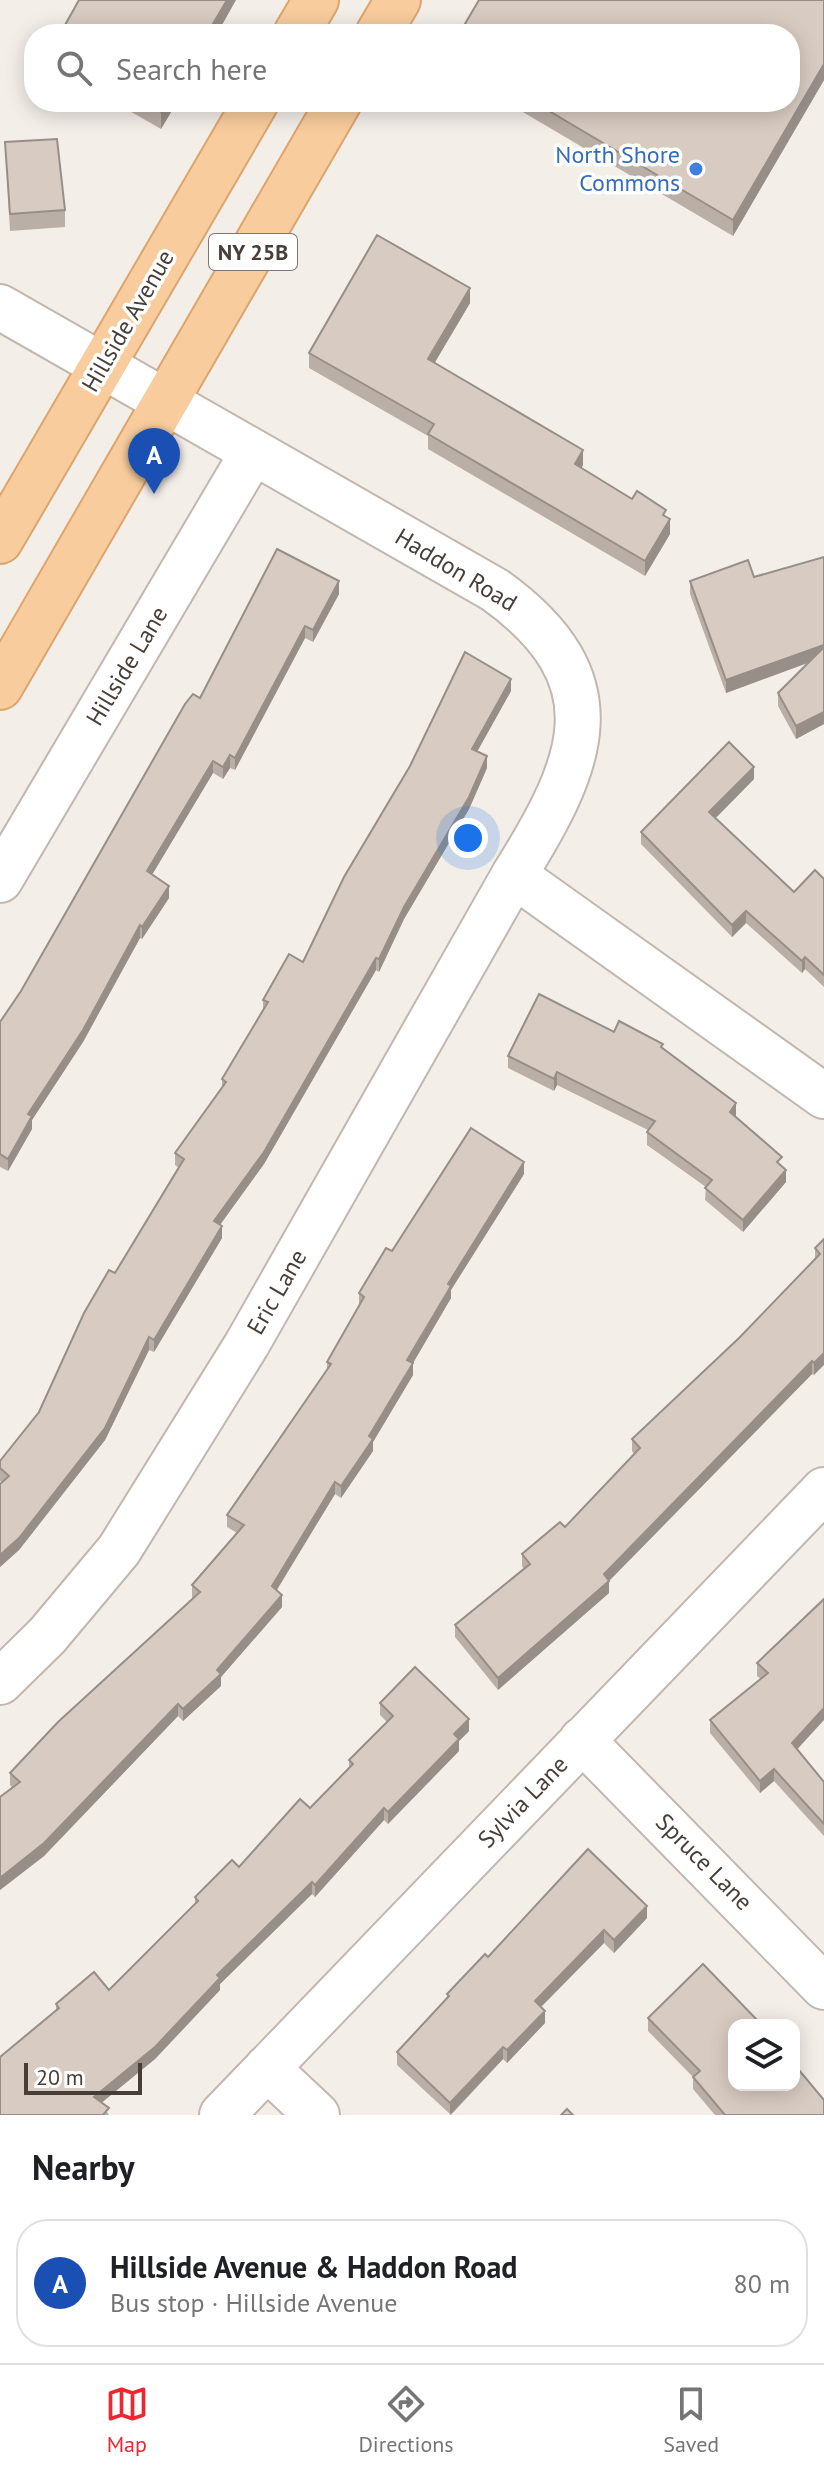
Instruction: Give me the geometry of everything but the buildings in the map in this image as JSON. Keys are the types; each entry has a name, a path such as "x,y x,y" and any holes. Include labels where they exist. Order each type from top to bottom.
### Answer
{"main road":[{"path":"302,24 316,0"},
{"path":"384,24 398,0"},
{"name":"Hillside Avenue","path":"0,687 252,112"},
{"name":"Hillside Avenue","path":"0,541 133,383 332,112"}],"street":[{"name":"Haddon Road","path":"0,307 495,590 530,615 555,644 572,676 578,705 575,757 552,813 514,875"},
{"name":"Hillside Lane","path":"0,880 253,452"},
{"path":"514,875 824,1096"},
{"name":"Eric Lane","path":"0,1682 47,1636 119,1550 247,1344 514,875"},
{"name":"Sylvia Lane","path":"222,2115 824,1490"},
{"name":"Spruce Lane","path":"582,1740 824,1987"},
{"path":"267,2068 317,2115"}],"place":[{"name":"North Shore Commons","path":"696,169"},
{"name":"Hillside Avenue & Haddon Road","path":"154,494"}]}
